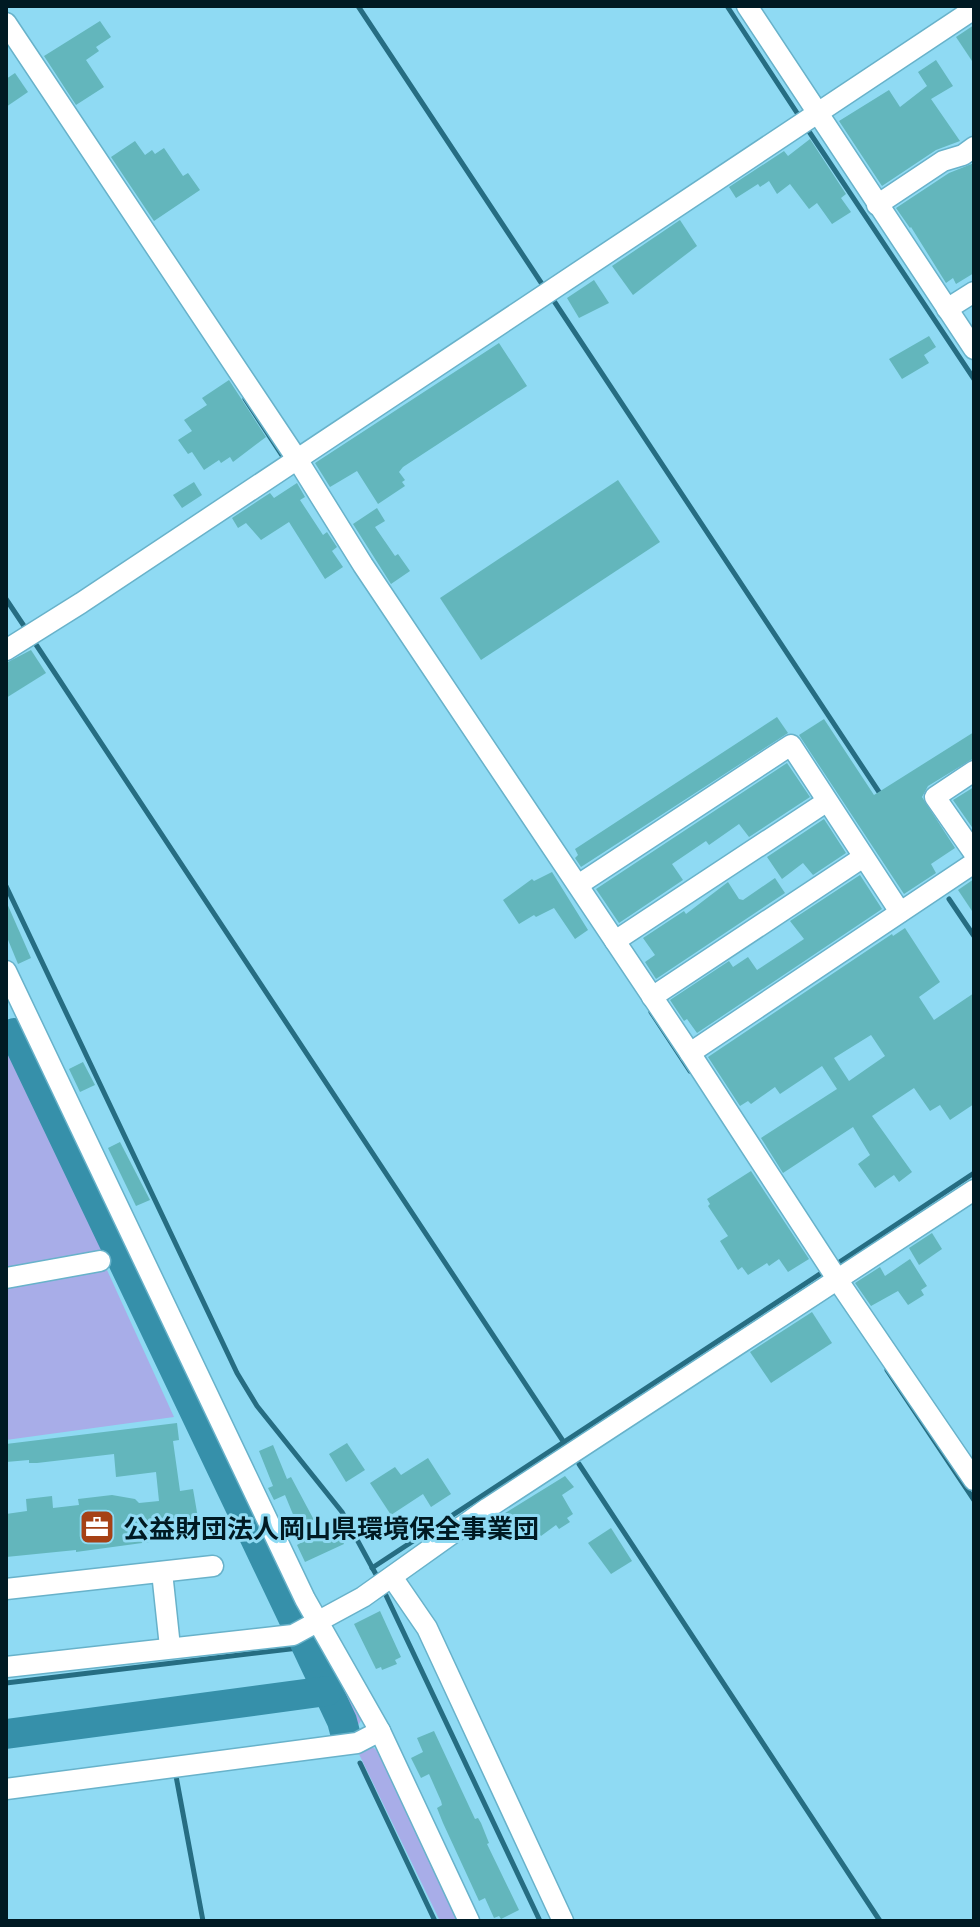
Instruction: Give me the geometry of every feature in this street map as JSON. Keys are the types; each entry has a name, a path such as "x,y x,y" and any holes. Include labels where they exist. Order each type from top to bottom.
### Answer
{"street":[{"path":"747,6 808,119 877,205 974,349"},
{"path":"6,650 974,9"},
{"path":"6,23 290,463 363,565 974,1480"},
{"path":"877,205 943,161 963,155 974,147"},
{"path":"947,309 974,292"},
{"path":"578,885 791,745 900,912"},
{"path":"974,771 935,797 974,853"},
{"path":"615,941 826,802"},
{"path":"652,997 862,858"},
{"path":"690,1053 974,863"},
{"path":"6,971 14,1010 305,1599 307,1628 380,1731 469,1921"},
{"path":"6,1667 307,1628 384,1582 833,1271 974,1190"},
{"path":"6,1278 100,1261"},
{"path":"6,1589 213,1566"},
{"path":"162,1572 170,1647"},
{"path":"384,1582 432,1639 563,1921"},
{"path":"6,1789 357,1743 380,1731"}],"shaded area":[{"path":"6,1033 108,1249 6,1268"},
{"path":"107,1270 174,1417 6,1440 6,1288"},
{"path":"318,1637 362,1719 351,1736 352,1722 313,1640"},
{"path":"374,1748 382,1755 460,1921 440,1921 357,1750"}],"building":[{"path":"100,21 111,37 96,47 99,51 86,60 104,87 76,105 44,56"},
{"path":"974,25 974,64 956,37"},
{"path":"936,60 953,86 931,99 960,141 936,150 882,186 839,121 889,90 900,107 927,86 918,72"},
{"path":"15,73 28,92 6,107 6,79"},
{"path":"810,139 846,194 841,198 851,212 832,224 817,203 809,209 790,184 777,194 769,181 736,198 729,187 784,151 788,156"},
{"path":"135,141 145,155 152,150 155,154 164,148 183,176 188,173 200,190 154,221 111,157"},
{"path":"974,163 974,273 956,284 953,278 946,283 896,208 949,173"},
{"path":"680,220 697,246 633,295 612,266"},
{"path":"594,280 609,303 579,318 567,298"},
{"path":"929,336 936,347 924,355 929,363 902,379 889,359"},
{"path":"499,343 527,386 403,467 399,472 405,486 378,504 357,471 330,487 315,463"},
{"path":"229,380 266,437 233,462 230,457 221,463 219,460 204,470 192,452 188,454 178,440 192,431 184,420 207,405 202,398"},
{"path":"618,480 660,542 481,660 440,598"},
{"path":"194,482 202,495 182,508 173,495"},
{"path":"297,483 305,497 300,500 323,535 327,532 337,547 332,551 343,567 325,579 289,522 261,540 246,523 238,528 232,518 270,493 274,498"},
{"path":"377,508 385,521 375,527 395,556 398,554 410,571 391,584 353,524"},
{"path":"31,650 46,673 6,698 6,663"},
{"path":"777,717 788,733 581,867 575,858 578,855 575,849"},
{"path":"824,719 874,795 974,732 974,758 928,786 922,797 955,848 931,864 936,873 904,894 799,735"},
{"path":"787,763 810,797 749,837 739,824 709,845 706,841 672,864 683,880 619,923 596,889"},
{"path":"974,787 974,830 953,800"},
{"path":"824,819 846,853 813,875 803,863 782,879 767,857"},
{"path":"552,872 588,930 575,939 554,908 519,924 503,900 532,879 534,881"},
{"path":"860,875 882,909 697,1033 687,1019 684,1021 670,1000 729,961 733,967 748,957 757,970 789,949 804,939 790,921"},
{"path":"775,878 785,893 656,979 645,962 655,955 643,938 684,911 686,914 728,882 739,899 743,900"},
{"path":"974,879 974,914 958,890"},
{"path":"6,901 31,958 18,964 6,935"},
{"path":"905,928 940,982 919,997 934,1020 974,993 974,1104 950,1120 940,1105 930,1111 914,1088 872,1116 912,1172 899,1182 894,1175 875,1188 858,1164 870,1155 853,1127 783,1173 761,1138 837,1089 822,1066 780,1094 775,1087 751,1104 748,1101 740,1106 708,1057","holes":["871,1035 885,1056 849,1081 834,1058"]},
{"path":"83,1062 95,1085 80,1092 69,1069"},
{"path":"120,1142 150,1200 136,1206 108,1148"},
{"path":"751,1171 809,1259 788,1272 779,1259 748,1275 742,1267 738,1270 720,1241 728,1236 708,1206 707,1199"},
{"path":"932,1233 942,1249 919,1265 909,1248"},
{"path":"910,1259 927,1286 921,1290 924,1295 908,1305 898,1291 871,1306 855,1283 880,1267 885,1276"},
{"path":"812,1312 832,1343 771,1383 750,1352"},
{"path":"177,1423 179,1440 173,1441 180,1491 193,1489 199,1524 215,1516 223,1532 76,1552 6,1557 6,1514 27,1511 26,1499 52,1496 53,1508 79,1505 78,1499 112,1495 135,1499 139,1503 159,1501 156,1472 116,1477 114,1454 37,1463 29,1463 29,1460 6,1462 6,1444"},
{"path":"347,1443 365,1470 346,1482 329,1454"},
{"path":"273,1445 287,1479 291,1477 322,1535 336,1528 344,1544 305,1562 297,1545 304,1541 285,1495 274,1500 268,1488 273,1486 259,1451"},
{"path":"428,1458 451,1494 431,1507 423,1494 391,1515 370,1483 395,1467 401,1475"},
{"path":"565,1476 574,1487 562,1495 573,1514 567,1518 570,1522 559,1529 556,1525 541,1536 527,1520 507,1533 497,1518"},
{"path":"611,1528 632,1561 611,1574 588,1543"},
{"path":"380,1611 401,1657 395,1660 397,1664 382,1670 381,1667 376,1669 354,1624"},
{"path":"434,1731 475,1819 478,1818 481,1823 487,1844 519,1910 501,1919 499,1916 494,1918 485,1898 479,1901 437,1808 442,1805 429,1774 421,1778 411,1758 423,1752 417,1738"}],"waterway":[{"path":"358,6 544,287"},
{"path":"727,6 801,119"},
{"path":"806,127 974,379"},
{"path":"552,298 883,798"},
{"path":"245,399 285,460"},
{"path":"6,599 28,632"},
{"path":"33,640 567,1447"},
{"path":"6,886 237,1373 257,1406 342,1512 379,1580"},
{"path":"949,899 974,936"},
{"path":"651,1012 690,1071"},
{"path":"14,1033 342,1721 347,1740"},
{"path":"835,1265 974,1173"},
{"path":"105,1265 123,1261"},
{"path":"372,1568 826,1270"},
{"path":"887,1370 974,1500"},
{"path":"579,1464 880,1921"},
{"path":"383,1589 540,1921"},
{"path":"6,1683 307,1647"},
{"path":"6,1734 327,1691"},
{"path":"360,1763 435,1921"},
{"path":"176,1776 203,1921"}],"place":[{"name":"公益財団法人岡山県環境保全事業団","path":"97,1527"}]}
